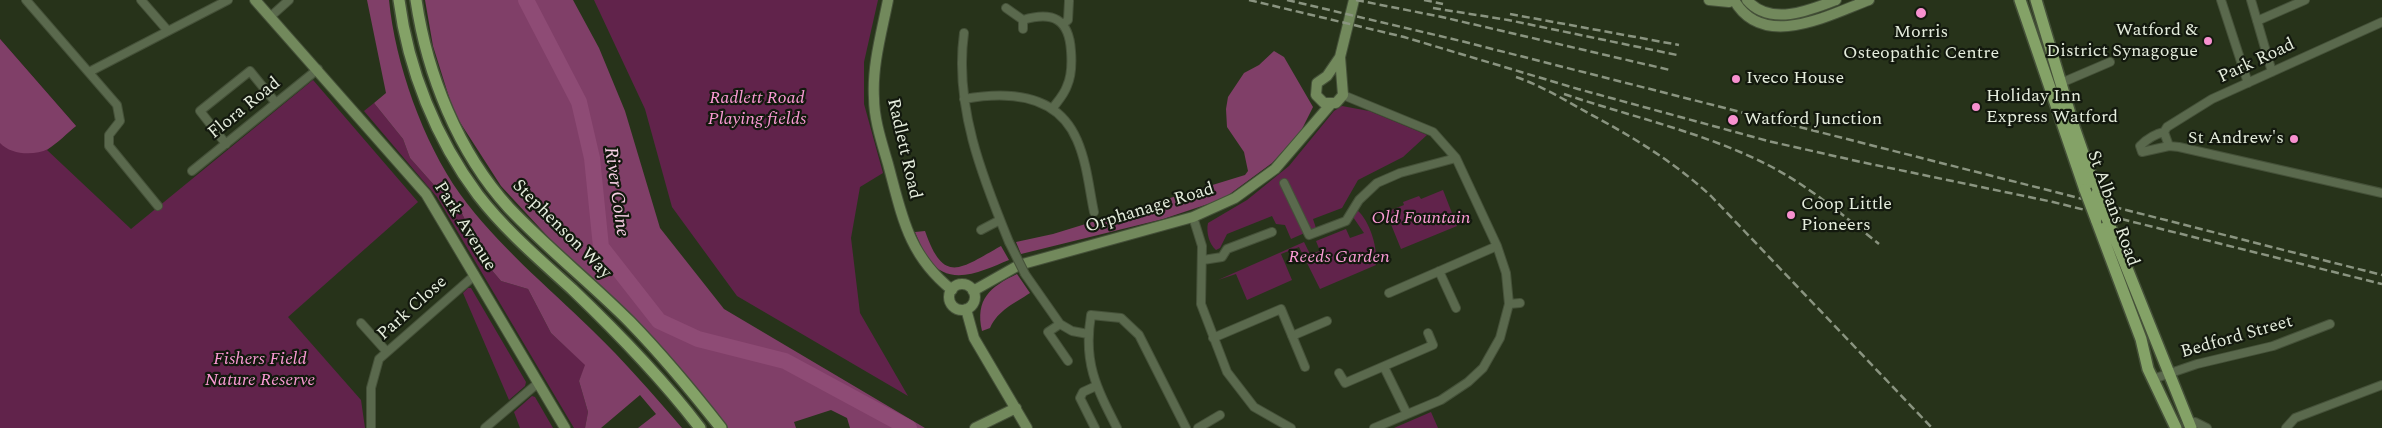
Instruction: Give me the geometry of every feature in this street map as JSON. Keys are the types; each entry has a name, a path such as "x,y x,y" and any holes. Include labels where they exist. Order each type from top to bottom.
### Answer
{"main road":[{"name":"Stephenson Way","path":"399,0 419,82 437,126 468,180 496,216 617,332 700,428"},
{"name":"Stephenson Way","path":"416,0 426,50 441,93 464,142 494,189 534,233 629,321 681,379 721,428"},
{"name":"St Albans Road","path":"2036,0 2097,193 2188,426"},
{"name":"St Albans Road","path":"2022,2 2085,190 2153,379 2176,428"}],"street":[{"path":"26,0 118,105 120,121 109,135 108,146 158,206"},
{"path":"141,0 168,31"},
{"path":"89,72 228,0"},
{"name":"Park Avenue","path":"256,0 426,194 565,428"},
{"path":"270,17 289,0"},
{"name":"Radlett Road","path":"888,0 876,68 874,97 876,118 895,196 912,242 927,266 952,290"},
{"name":"Orphanage Road","path":"973,291 1002,273 1038,259 1193,217 1235,198 1262,180 1294,149 1313,123 1330,105 1340,100 1343,95 1340,57 1354,0"},
{"path":"1710,0 1749,2 1769,13 1786,14 1800,14 1830,1"},
{"path":"1734,0 1742,13 1755,20 1772,26 1796,26 1812,22 1869,0"},
{"path":"2221,0 2248,83"},
{"path":"2250,0 2272,72"},
{"path":"2257,21 2305,0"},
{"path":"1063,24 1068,20 1069,1"},
{"path":"1006,8 1024,20 1047,16 1063,24 1070,42 1072,67 1067,87 1052,109"},
{"path":"1023,29 1024,20"},
{"name":"Park Road","path":"2169,146 2154,151 2142,152 2140,150 2143,143 2164,132 2167,127 2212,100 2382,22"},
{"path":"964,34 962,69 968,125 980,168 1009,242 1025,274 1060,324 1072,331 1088,334"},
{"name":"Orphanage Road","path":"1313,123 1319,100 1316,95 1317,83 1327,76 1340,57"},
{"path":"2061,83 2110,62"},
{"name":"Flora Road","path":"192,171 318,69"},
{"path":"226,144 200,111 250,70 276,103"},
{"path":"1327,76 1332,76 1341,82"},
{"path":"964,99 995,94 1014,94 1035,100 1052,109 1076,138 1084,158 1094,212"},
{"path":"1343,95 1433,132 1456,158 1497,246 1506,273 1509,304 1500,338 1483,368 1454,394 1374,428"},
{"path":"1319,100 1330,105"},
{"path":"2164,132 2169,146 2222,156 2382,193"},
{"path":"1284,183 1309,235 1346,221 1359,200 1378,182 1400,173 1456,158"},
{"path":"1193,217 1202,246 1203,260 1199,292 1201,304 1227,372 1246,398 1268,417 1291,428"},
{"path":"981,230 1000,220"},
{"path":"1203,260 1222,257 1227,249 1272,232"},
{"path":"1389,293 1497,246"},
{"path":"1439,271 1456,308"},
{"name":"Park Close","path":"370,428 370,388 379,359 475,275"},
{"path":"963,285 973,291 974,302 966,309 958,310 952,305 949,297 952,290 963,285"},
{"path":"1509,304 1520,303"},
{"path":"966,309 974,338 1027,428"},
{"path":"1213,338 1281,309 1305,367"},
{"path":"1117,428 1096,386 1090,364 1088,334 1091,315 1121,318 1139,334 1186,428"},
{"path":"1292,336 1327,321"},
{"path":"361,323 388,352"},
{"path":"1060,324 1048,332 1068,361"},
{"name":"Bedford Street","path":"2153,379 2273,346 2330,324"},
{"path":"1339,373 1345,383 1433,345 1428,333"},
{"path":"1384,367 1407,414"},
{"path":"486,428 538,383"},
{"path":"2286,428 2295,418 2382,385"},
{"path":"1094,428 1080,398 1083,392 1096,386"},
{"path":"975,428 1016,408"},
{"path":"1198,428 1220,415"},
{"path":"2188,426 2195,422 2207,428"}],"green space":[{"name":"Radlett Road Playing fields","path":"594,0 878,0 864,62 864,104 883,173 860,187 851,238 860,313 908,396 737,296 672,207 645,109"},
{"name":"Fishers Field Nature Reserve","path":"0,39 76,126 47,150 131,229 313,80 418,202 288,317 361,400 365,428 0,428"},
{"path":"374,103 403,139 410,158 434,185 459,207 484,261 501,281 528,289 551,333 586,365 579,381 588,412 585,428 574,428 437,197 364,111"},
{"path":"1342,106 1369,111 1427,135 1403,157 1358,180 1342,208 1313,219 1316,228 1291,239 1285,225 1276,224 1272,216 1227,234 1220,248 1216,250 1209,238 1208,223 1247,200 1289,166 1334,111"},
{"name":"Old Fountain","path":"1443,190 1457,226 1401,249 1386,212 1404,205 1403,202 1419,196 1421,199"},
{"name":"Reeds Garden","path":"1357,210 1366,221 1372,235 1376,251 1376,265 1320,289 1299,247 1281,254 1292,280 1247,300 1236,274 1218,280 1304,242 1310,254 1320,251 1316,241 1346,229 1350,238 1364,233 1353,217"},
{"path":"468,288 471,288 526,382 525,386 509,400 463,293"},
{"path":"532,396 535,397 553,428 520,428 514,412"},
{"path":"1431,412 1438,428 1394,428"}],"shaded area":[{"path":"367,0 389,0 397,50 413,101 434,151 460,194 474,213 506,248 592,330 682,428 638,428 656,414 640,395 601,428 585,428 588,412 579,381 585,365 551,333 528,289 501,281 484,261 459,207 434,185 410,158 403,139 374,103 386,93"},
{"path":"425,0 573,0 599,48 625,111 660,228 724,309 925,428 850,428 847,418 831,410 794,422 796,428 728,428 681,369 563,253 501,186 454,113 433,46"},
{"path":"0,39 76,126 48,149 36,153 23,153 10,150 0,143"},
{"path":"1274,51 1284,57 1313,107 1301,131 1272,163 1223,199 1163,219 1021,254 1016,242 1053,234 1245,175 1248,171 1244,152 1227,127 1226,109 1228,97 1244,73 1259,65"},
{"path":"925,231 939,260 947,266 955,267 975,261 1001,246 1009,260 978,272 957,275 946,273 937,268 929,259 915,232"},
{"path":"1017,274 1030,293 1007,308 998,316 990,328 982,331 981,310 987,295 999,284"}],"waterway":[{"name":"River Colne","path":"526,0 579,102 592,158 601,247 659,321 698,339 785,361 909,428"}],"railway":[{"path":"1249,0 1404,37 1578,89 1768,141 2053,202 2382,284"},
{"path":"1287,0 1461,41 2382,275"},
{"path":"1356,0 1442,17 1670,70"},
{"path":"1424,0 1443,4"},
{"path":"1433,8 1508,20 1677,55"},
{"path":"1510,14 1679,45"},
{"path":"1516,77 1553,94 1621,131 1668,161 1697,184 1711,196 1932,428"},
{"path":"1564,94 1695,135 1746,154 1785,174 1840,213 1879,244"}],"place":[{"name":"Morris Osteopathic Centre","path":"1921,13"},
{"name":"Watford & District Synagogue","path":"2208,41"},
{"name":"Iveco House","path":"1736,79"},
{"name":"Holiday Inn Express Watford","path":"1976,107"},
{"name":"Watford Junction","path":"1733,120"},
{"name":"St Andrew's","path":"2294,139"},
{"name":"Coop Little Pioneers","path":"1791,215"}]}
